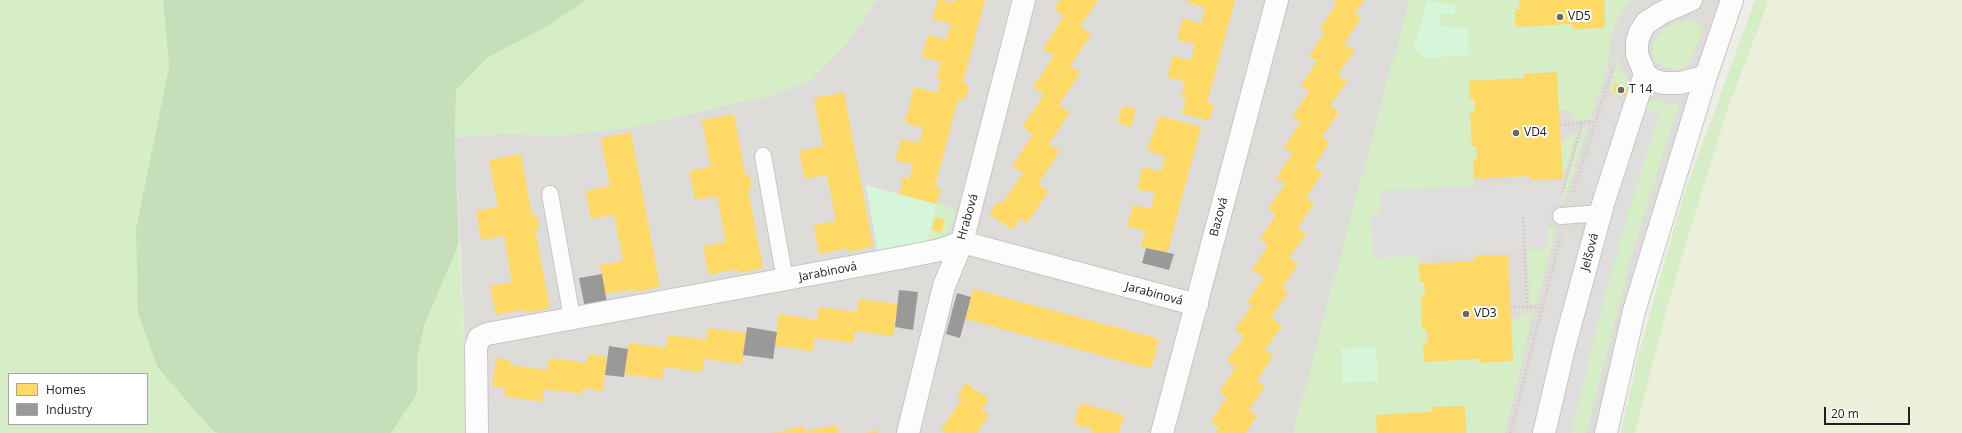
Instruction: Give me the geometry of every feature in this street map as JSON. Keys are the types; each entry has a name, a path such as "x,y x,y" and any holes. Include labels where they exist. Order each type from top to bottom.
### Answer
{"street":[{"name":"Hrabová","path":"908,433 944,286 962,242 1024,0"},
{"name":"Bazová","path":"1162,433 1277,0"},
{"path":"1691,0 1661,13 1646,23 1640,32 1637,42 1637,54 1645,74 1654,80 1663,83 1680,83 1706,76"},
{"path":"1606,433 1634,311 1706,76 1732,0"},
{"name":"Jelšová","path":"1544,433 1565,344 1601,213 1645,74"},
{"name":"Jarabinová","path":"477,433 474,362 476,347 480,338 487,334 785,280 940,250 962,242 1197,305"}],"lane":[{"path":"763,156 785,280"},
{"path":"550,194 572,318"},
{"path":"1561,216 1601,213"}],"path":[{"path":"1560,125 1595,121"},
{"path":"1560,198 1582,123"},
{"path":"1523,218 1527,307"},
{"path":"1510,307 1541,307"}],"shaded area":[{"path":"877,0 1732,0 1606,433 469,433 455,137 499,134 732,104 772,95 810,81 847,43"},
{"path":"1610,92 1624,107 1596,195 1581,180"},
{"path":"1661,109 1631,203 1604,298 1571,433 1551,433 1585,292 1644,112"},
{"path":"1562,182 1563,204 1545,205 1548,249 1373,258 1371,213 1381,213 1380,191"},
{"path":"1566,231 1577,242 1581,242 1534,433 1515,433 1540,328"}],"green space":[{"path":"0,0 163,0 169,67 159,124 158,368 211,429 217,433 0,433"},
{"path":"163,0 586,0 544,28 487,58 456,90 455,137 459,243 425,324 417,357 417,394 391,433 217,433 211,429 158,368 138,313 136,229 169,67"},
{"path":"586,0 877,0 847,43 810,81 772,95 630,128 563,136 499,134 455,137 456,90 487,58 544,28"},
{"path":"1409,0 1519,0 1520,9 1515,9 1516,27 1572,24 1572,29 1605,28 1605,0 1631,0 1615,24 1610,41 1608,66 1590,120 1572,121 1570,110 1559,111 1557,72 1524,74 1524,78 1469,81 1470,99 1474,99 1475,113 1470,114 1472,146 1476,146 1477,160 1473,161 1474,186 1380,191 1381,213 1371,213 1373,258 1419,256 1420,282 1424,282 1425,296 1421,296 1422,329 1427,329 1428,343 1423,343 1480,359 1480,363 1513,361 1511,321 1534,310 1505,433 1466,433 1465,406 1432,407 1432,412 1377,433 1293,433","holes":["1427,1 1442,13 1438,26"]},
{"path":"1755,0 1769,0 1727,111 1689,233 1666,311 1635,433 1621,433 1637,360 1683,197"},
{"path":"1769,0 1962,0 1962,433 1635,433 1666,311 1689,233 1727,111"},
{"path":"1427,1 1455,5 1455,15 1442,13 1438,26 1468,28 1469,55 1423,58 1414,47"},
{"path":"1688,19 1697,22 1702,29 1702,33 1689,62 1678,70 1661,66 1652,56 1654,41 1664,28"},
{"path":"1619,52 1618,60 1622,72 1634,87 1626,99 1610,92"},
{"path":"1656,100 1670,104 1679,103 1634,248 1586,433 1571,433 1604,298 1631,203 1661,109 1644,112 1647,102"},
{"path":"1588,126 1563,204 1562,197 1583,128"},
{"path":"1578,131 1563,179 1561,142"},
{"path":"866,185 937,204 926,244 878,253"},
{"path":"937,202 952,207 956,214 947,233 937,240 926,244"},
{"path":"1547,228 1557,228 1536,304 1530,304 1527,250 1548,249"},
{"path":"459,243 469,433 391,433 417,394 417,357 425,324"},
{"path":"1376,347 1378,381 1342,383 1341,349"}],"building: Homes":[{"path":"938,0 955,2 955,0 985,0 963,83 969,85 965,100 958,99 935,187 941,188 937,204 899,194 903,177 909,179 913,165 895,160 901,139 919,143 923,128 905,123 914,87 937,93 941,79 936,78 941,62 922,57 928,35 946,40 951,24 932,19"},
{"path":"1060,0 1098,0 1080,27 1091,34 1070,66 1080,73 1059,105 1070,112 1049,144 1060,151 1038,184 1049,191 1027,223 1020,218 1013,230 989,214 998,201 1002,204 1023,173 1012,166 1033,134 1022,127 1044,95 1033,87 1054,56 1043,49 1064,16 1054,9"},
{"path":"1187,0 1235,0 1207,103 1214,105 1209,121 1182,113 1186,99 1181,97 1185,82 1167,77 1173,56 1191,60 1195,44 1177,40 1183,18 1201,24 1205,8 1187,2"},
{"path":"1333,0 1364,0 1355,14 1361,18 1344,44 1355,50 1338,75 1347,81 1330,106 1339,112 1322,137 1330,142 1314,167 1322,173 1306,198 1314,203 1298,228 1306,234 1289,258 1298,264 1282,288 1288,292 1271,318 1282,325 1265,350 1273,356 1257,381 1265,386 1249,411 1257,416 1246,433 1215,433 1219,427 1211,422 1227,397 1219,392 1236,367 1227,361 1244,336 1235,330 1252,305 1247,303 1264,277 1252,270 1268,245 1260,239 1276,214 1268,209 1285,184 1276,178 1293,153 1284,147 1301,122 1292,117 1309,92 1301,86 1317,61 1309,56 1325,32 1320,29 1337,3"},
{"name":"VD5","path":"1519,0 1604,0 1605,28 1572,29 1572,24 1516,27 1515,9 1520,9"},
{"name":"VD4","path":"1557,72 1563,179 1530,180 1529,176 1474,179 1473,161 1477,160 1476,146 1472,146 1470,113 1475,113 1474,99 1470,99 1469,81 1524,78 1524,74"},
{"name":"T 14","path":"1616,83 1629,90 1625,97 1612,91"},
{"path":"844,92 873,247 848,252 848,248 819,254 814,225 836,221 827,175 805,179 799,151 823,146 814,98"},
{"path":"1122,106 1136,109 1131,127 1118,123"},
{"path":"734,114 745,175 749,174 752,189 748,190 763,268 738,273 737,269 709,275 703,246 726,242 717,196 695,200 689,171 711,167 702,120"},
{"path":"1159,116 1201,127 1167,254 1141,247 1145,231 1127,226 1133,205 1151,209 1155,193 1137,189 1143,167 1161,172 1165,156 1147,151"},
{"path":"631,132 660,287 635,292 635,289 605,294 600,265 623,261 614,215 591,219 586,191 610,186 601,138"},
{"path":"521,154 532,215 536,214 539,229 535,230 550,308 525,313 525,309 496,315 490,286 512,282 504,236 481,240 476,211 498,207 489,160"},
{"path":"936,217 945,220 941,233 932,230"},
{"name":"VD3","path":"1508,255 1513,361 1480,363 1480,359 1424,362 1423,343 1428,343 1427,329 1422,330 1421,296 1425,296 1424,282 1420,282 1419,264 1475,261 1474,256"},
{"path":"973,289 1159,339 1151,369 965,319"},
{"path":"859,299 898,304 893,336 855,331 853,343 815,338 813,351 775,346 779,314 817,320 819,307 857,312"},
{"path":"708,328 746,333 742,364 704,359 702,372 664,367 662,379 624,374 629,343 666,348 668,335 706,340"},
{"path":"588,354 607,357 603,391 583,388 582,394 544,389 542,402 504,396 505,388 492,386 496,358 510,360 510,365 547,370 549,358 587,363"},
{"path":"966,383 989,399 982,410 989,415 977,433 946,433 941,430 962,399 957,396"},
{"path":"1080,403 1124,415 1119,433 1091,433 1092,429 1074,424"},
{"path":"1465,406 1466,433 1377,433 1376,415 1432,412 1432,407"},
{"path":"837,425 839,433 772,433 804,426 805,431"},
{"path":"878,430 878,433 867,433 867,432"}],"building: Industry":[{"path":"1146,248 1174,254 1169,270 1142,263"},
{"path":"602,274 607,303 585,308 579,278"},
{"path":"899,290 918,292 913,330 895,327"},
{"path":"957,293 971,297 960,338 946,334"},
{"path":"747,327 777,332 773,359 743,355"},
{"path":"609,346 628,349 624,377 605,375"}],"place":[{"name":"VD5","path":"1560,17"},
{"name":"T 14","path":"1621,90"},
{"name":"VD4","path":"1516,133"},
{"name":"VD3","path":"1466,314"}]}
